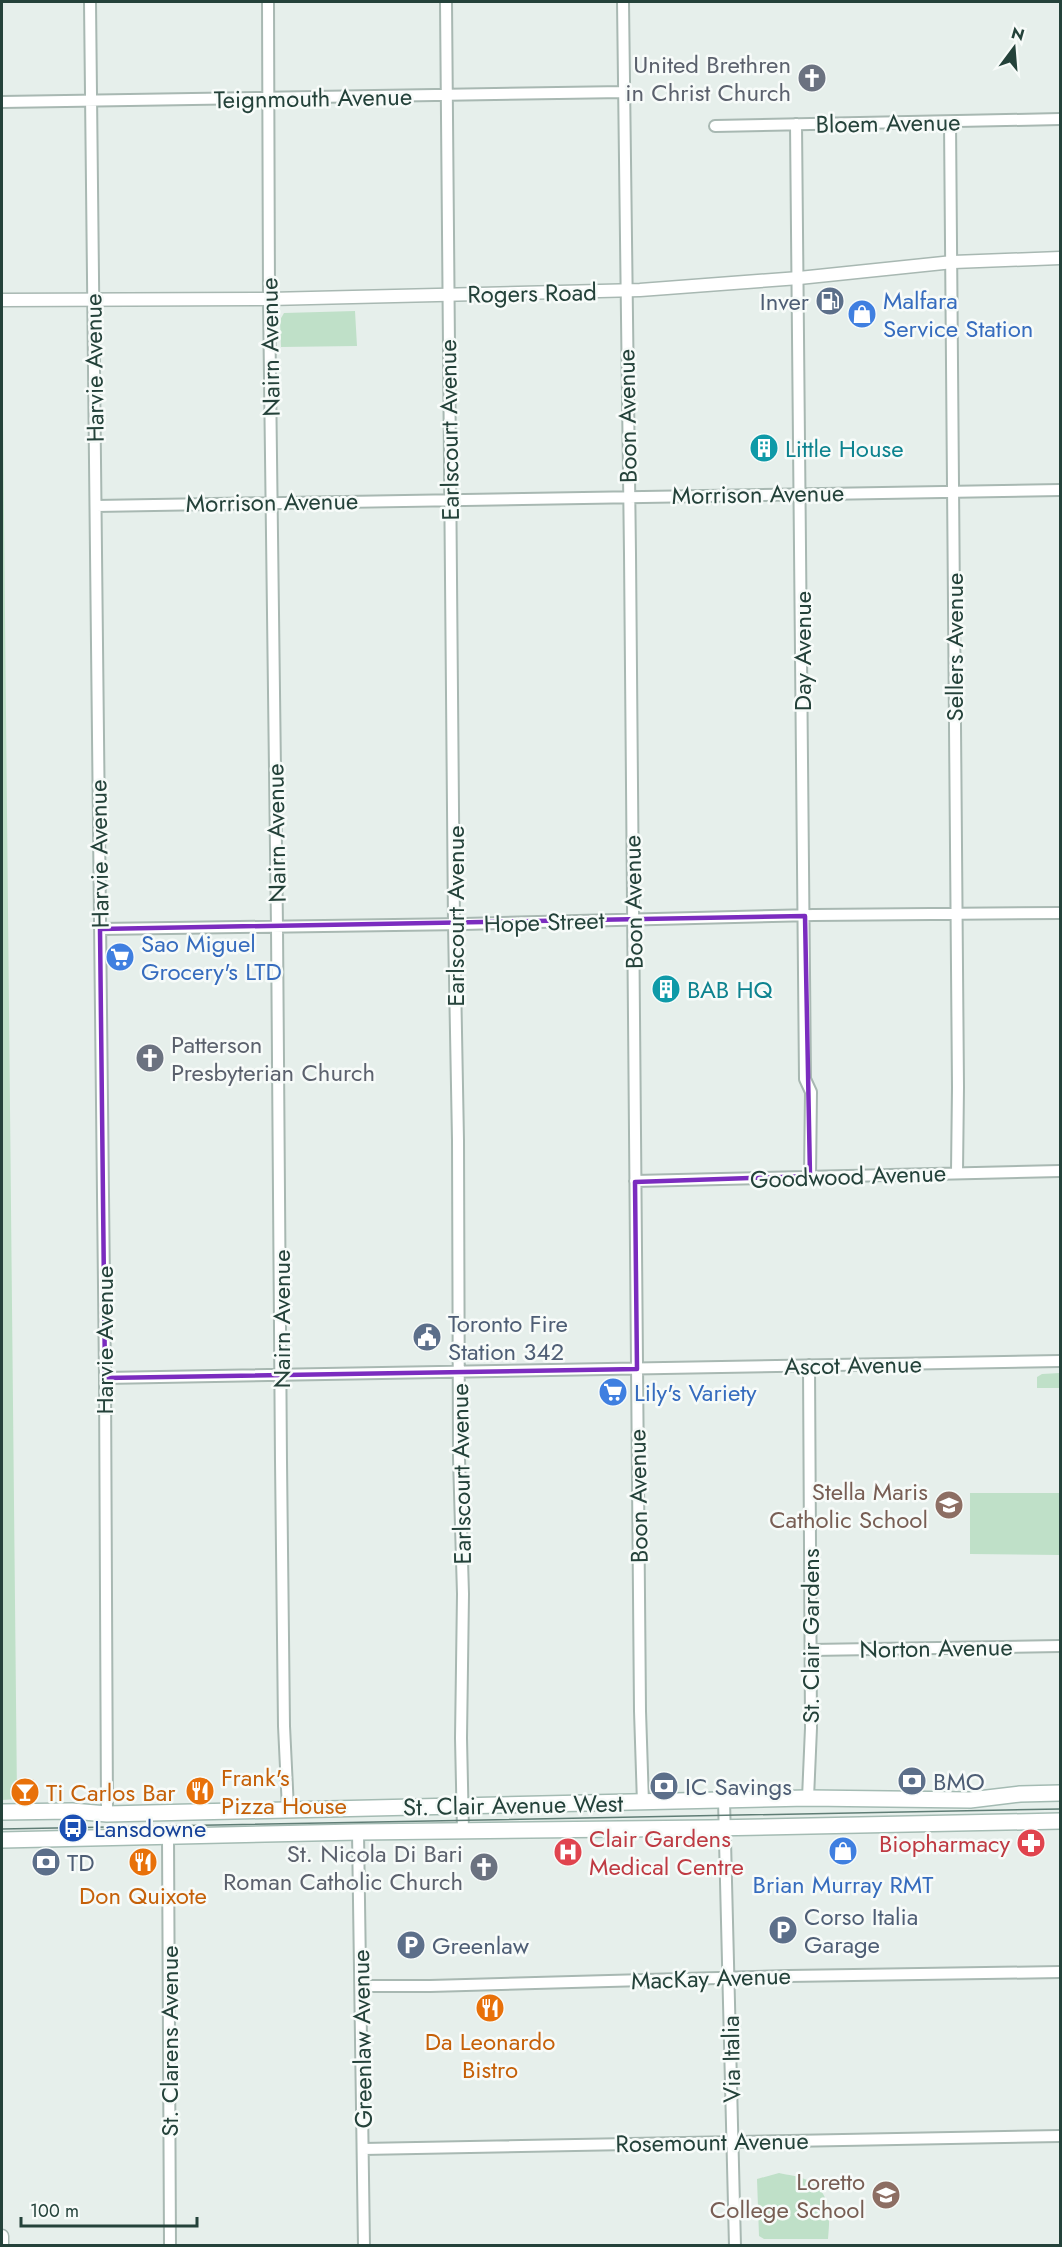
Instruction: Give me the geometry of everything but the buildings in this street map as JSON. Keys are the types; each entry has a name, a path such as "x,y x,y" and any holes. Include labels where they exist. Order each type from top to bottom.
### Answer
{"main road":[{"name":"St. Clair Avenue West","path":"2,1812 72,1811 107,1814 808,1798 970,1800 1020,1794 1060,1793"},
{"name":"St. Clair Avenue West","path":"2,1840 1060,1821"}],"street":[{"name":"Harvie Avenue","path":"90,2 105,1378 107,1814"},
{"name":"Nairn Avenue","path":"268,2 284,1726 288,1809"},
{"name":"Earlscourt Avenue","path":"446,2 459,1372 464,1594 461,1738 463,1831"},
{"name":"Boon Avenue","path":"622,2 627,290 640,1711 643,1803"},
{"name":"Teignmouth Avenue","path":"2,102 624,92"},
{"name":"Bloem Avenue","path":"715,126 1060,119"},
{"name":"Sellers Avenue","path":"950,122 957,1172"},
{"name":"Day Avenue","path":"796,124 805,1079 811,1092 810,1176"},
{"name":"Rogers Road","path":"2,300 269,299 627,290 799,278 952,262 1060,258"},
{"name":"Morrison Avenue","path":"96,506 273,501 1060,490"},
{"name":"Hope Street","path":"100,929 1060,913"},
{"name":"Goodwood Avenue","path":"635,1181 1060,1171"},
{"name":"Ascot Avenue","path":"105,1378 1060,1361"},
{"name":"St. Clair Gardens","path":"808,1798 811,1650 809,1365"},
{"name":"Norton Avenue","path":"811,1650 1060,1646"},
{"name":"Via Italia","path":"724,1800 735,2246"},
{"name":"Greenlaw Avenue","path":"358,1832 364,2246"},
{"name":"St. Clarens Avenue","path":"168,1836 170,2246"},
{"name":"MacKay Avenue","path":"361,1986 1060,1972"},
{"name":"Rosemount Avenue","path":"363,2149 733,2144 1060,2136"},
{"path":"2,2236 2,2246"}],"highlighted area":[{"path":"805,916 810,1176 635,1182 637,1369 105,1378 100,929"}],"green space":[{"path":"355,311 357,346 281,347 280,320 284,313"},
{"path":"2,319 17,1799 2,1800"},
{"path":"1060,1373 1060,1388 1037,1388 1037,1377 1042,1374"},
{"path":"970,1493 1060,1493 1060,1555 970,1554"},
{"path":"779,2173 804,2179 821,2191 828,2205 828,2239 764,2239 759,2236 757,2179"}],"tram line":[{"path":"2,1829 1060,1809"}],"place":[{"name":"United Brethren in Christ Church","path":"812,78"},
{"name":"Inver","path":"830,301"},
{"name":"Malfara Service Station","path":"862,314"},
{"name":"Little House","path":"764,448"},
{"name":"Sao Miguel Grocery's LTD","path":"120,957"},
{"name":"BAB HQ","path":"666,989"},
{"name":"Patterson Presbyterian Church","path":"150,1058"},
{"name":"Toronto Fire Station 342","path":"427,1337"},
{"name":"Lily's Variety","path":"613,1392"},
{"name":"Stella Maris Catholic School","path":"949,1505"},
{"name":"BMO","path":"912,1781"},
{"name":"IC Savings","path":"664,1786"},
{"name":"Frank's Pizza House","path":"200,1791"},
{"name":"Ti Carlos Bar","path":"25,1792"},
{"name":"Lansdowne","path":"73,1828"},
{"name":"Biopharmacy","path":"1031,1843"},
{"name":"Brian Murray RMT","path":"843,1851"},
{"name":"Clair Gardens Medical Centre","path":"568,1852"},
{"name":"TD","path":"46,1862"},
{"name":"Don Quixote","path":"143,1862"},
{"name":"St. Nicola Di Bari Roman Catholic Church","path":"484,1867"},
{"name":"Corso Italia Garage","path":"783,1930"},
{"name":"Greenlaw","path":"411,1945"},
{"name":"Da Leonardo Bistro","path":"490,2008"},
{"name":"Loretto College School","path":"886,2195"}]}
